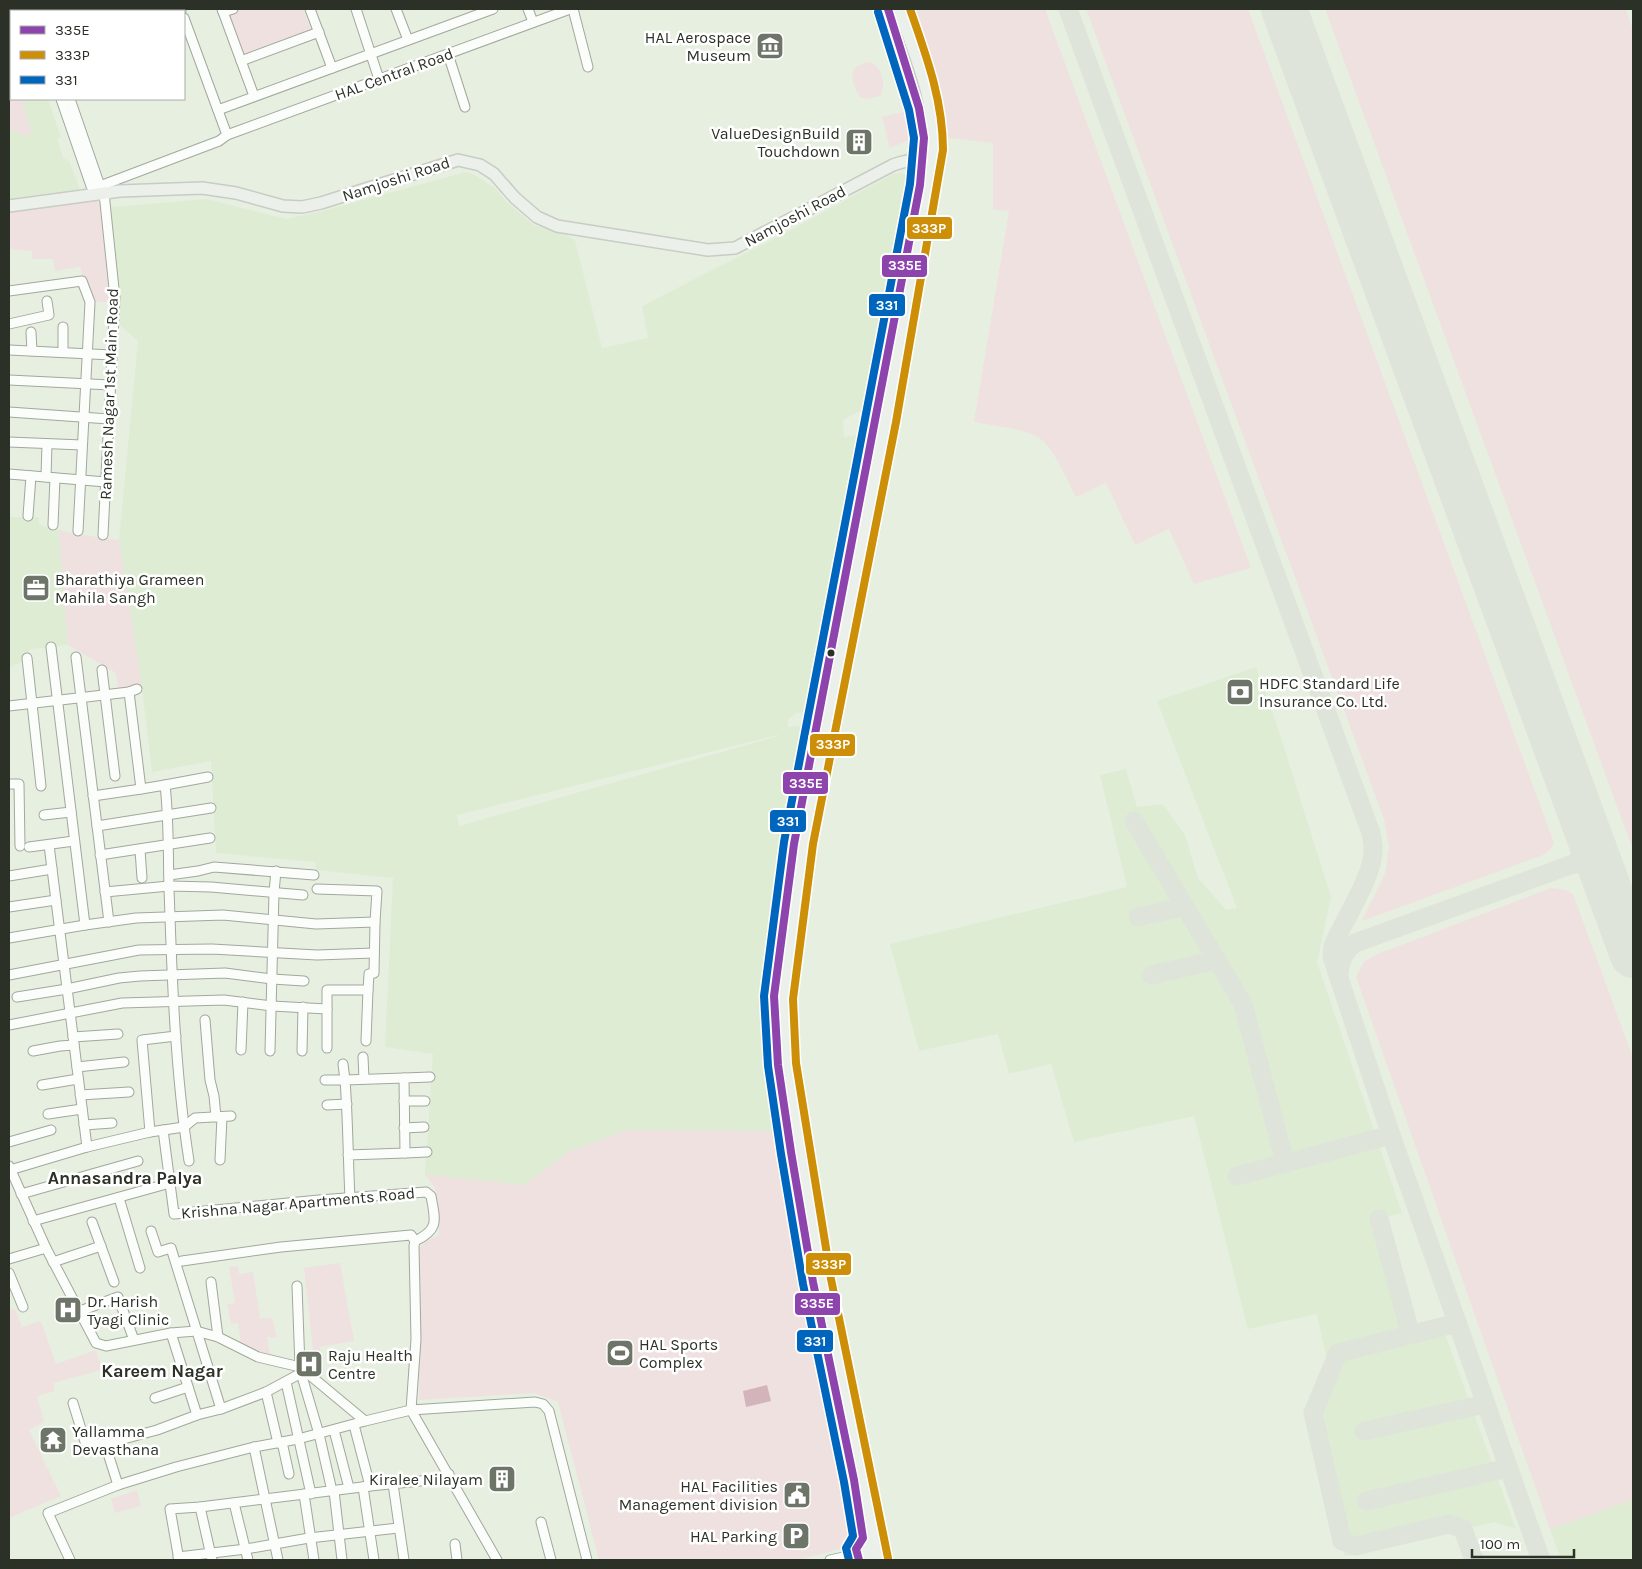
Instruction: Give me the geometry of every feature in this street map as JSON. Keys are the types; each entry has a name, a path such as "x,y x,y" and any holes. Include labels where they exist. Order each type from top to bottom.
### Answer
{"main road":[{"path":"800,835 886,420 928,179 919,108 888,9"},
{"path":"878,1560 868,1538 854,1480 814,1282 778,1065 774,996 800,835 918,195 934,134 931,106 899,9"},
{"name":"Namjoshi Road","path":"9,206 101,191 202,188 236,193 283,206 302,207 321,203 458,160 480,166 494,174 515,198 537,217 557,226 708,250 735,248 893,165 906,161 926,162"},
{"path":"861,1558 856,1549 868,1538"},
{"path":"868,1538 879,1546 884,1560"}],"street":[{"path":"233,9 223,11 254,96"},
{"path":"310,9 332,68"},
{"path":"356,9 380,79"},
{"path":"396,9 408,40"},
{"path":"528,9 532,22"},
{"path":"572,9 588,68"},
{"name":"HAL Central Road","path":"101,191 219,141 227,135 532,22 572,9"},
{"path":"218,110 487,10"},
{"path":"185,21 227,135"},
{"path":"241,61 319,32"},
{"path":"448,54 465,107"},
{"path":"60,100 91,186 101,191"},
{"path":"70,100 101,191"},
{"name":"Ramesh Nagar 1st Main Road","path":"101,191 115,283 103,535"},
{"path":"9,291 82,281 90,302 78,531"},
{"path":"9,324 49,315 47,301"},
{"path":"63,327 63,352"},
{"path":"31,332 32,351"},
{"path":"9,350 112,354"},
{"path":"9,380 111,385"},
{"path":"9,412 109,419"},
{"path":"9,442 82,446"},
{"path":"48,444 53,525"},
{"path":"9,474 106,482"},
{"path":"28,516 30,476"},
{"path":"51,647 84,925"},
{"path":"76,657 109,922"},
{"path":"27,658 42,786"},
{"path":"102,670 115,776"},
{"path":"9,706 133,690 141,789"},
{"path":"93,796 208,777"},
{"path":"9,784 20,784 24,847 74,841"},
{"path":"165,785 168,815 170,917 176,1036 189,1161"},
{"path":"97,826 211,808"},
{"path":"44,815 71,812"},
{"path":"100,854 140,850 210,838"},
{"path":"49,845 87,1147"},
{"path":"140,850 142,878"},
{"path":"169,875 214,867 314,875"},
{"path":"9,876 52,869"},
{"path":"270,1051 276,871"},
{"path":"105,892 169,886 221,887 303,895"},
{"path":"316,889 377,891 374,973 369,974 366,1041"},
{"path":"9,907 56,900"},
{"path":"9,938 136,918 223,915 316,924 375,922"},
{"path":"9,975 139,950 226,950 273,954 325,955 374,953"},
{"path":"17,997 119,978 225,973 304,981"},
{"path":"326,1048 328,990 368,990"},
{"path":"9,1025 122,1003 224,1000 272,1006 326,1009"},
{"path":"241,1050 243,1002"},
{"path":"302,1007 302,1051"},
{"path":"205,1020 210,1080 214,1096 223,1117 220,1160"},
{"path":"34,1051 74,1041 118,1034"},
{"path":"150,1132 142,1040 176,1036"},
{"path":"363,1057 364,1079"},
{"path":"77,1067 124,1062"},
{"path":"343,1064 347,1104 350,1198"},
{"path":"325,1080 430,1077"},
{"path":"404,1078 405,1153"},
{"path":"42,1086 78,1079"},
{"path":"80,1095 128,1092"},
{"path":"404,1101 424,1101"},
{"path":"327,1105 347,1104"},
{"path":"48,1114 82,1109"},
{"path":"223,1117 195,1118 184,1127 150,1132 9,1168 12,1185 21,1194 46,1248 96,1344 106,1346 172,1333 196,1331 218,1337 258,1357 302,1371 365,1421"},
{"path":"84,1125 112,1123"},
{"path":"404,1128 424,1127"},
{"path":"9,1142 51,1130"},
{"name":"Krishna Nagar Apartments Road","path":"163,1130 174,1214 426,1192 431,1196 435,1224 427,1235 415,1240"},
{"path":"348,1155 427,1152"},
{"path":"21,1194 138,1161"},
{"path":"33,1221 170,1184"},
{"path":"119,1198 140,1268"},
{"path":"92,1222 114,1282"},
{"path":"151,1231 158,1252 171,1248 220,1409"},
{"path":"182,1261 281,1247 411,1235 415,1240 416,1339 411,1410 497,1560"},
{"path":"53,1262 101,1246"},
{"path":"9,1259 46,1248"},
{"path":"9,1272 23,1307"},
{"path":"211,1282 218,1337"},
{"path":"297,1286 302,1371 333,1491 342,1560"},
{"path":"80,1311 118,1297 134,1340"},
{"path":"172,1333 197,1415"},
{"path":"73,1403 85,1442 106,1444 157,1430 266,1392 302,1371"},
{"path":"286,1382 307,1494 309,1538 314,1560"},
{"path":"155,1398 188,1387"},
{"path":"266,1392 289,1474"},
{"path":"70,1560 48,1513 118,1485 176,1467 254,1447 298,1440 411,1410 536,1402 543,1404 548,1411 587,1560"},
{"path":"354,1426 366,1486 369,1531 374,1560"},
{"path":"334,1430 349,1488"},
{"path":"106,1444 118,1485"},
{"path":"254,1447 278,1560"},
{"path":"398,1528 309,1538 211,1556 178,1559 170,1509 440,1479 448,1474"},
{"path":"393,1484 404,1560"},
{"path":"234,1502 248,1560"},
{"path":"200,1507 211,1556"},
{"path":"541,1522 551,1560"},
{"path":"455,1544 458,1560"},
{"path":"830,1560 861,1558"}],"shaded area":[{"path":"9,9 19,9 10,10 10,100 48,100 61,137 57,139 63,158 69,161 80,189 9,199"},
{"path":"51,9 176,10 52,10"},
{"path":"238,9 303,9 312,33 244,57 228,12"},
{"path":"907,9 1045,9 1251,568 1194,584 1169,529 1135,545 1106,483 1076,497 1056,459 1042,440 1019,430 974,422 1009,211 993,209 993,143 942,137 942,111"},
{"path":"1086,9 1248,9 1554,843 1551,849 1543,855 1362,921 1385,874 1389,847 1384,819"},
{"path":"1325,9 1626,9 1633,30 1633,850"},
{"path":"870,62 878,68 882,77 883,87 880,96 866,99 860,97 854,85 853,74 857,66"},
{"path":"9,71 10,100 22,100 31,131 27,137 9,129"},
{"path":"907,111 914,138 890,148 882,117"},
{"path":"466,172 476,176 495,188 508,203 534,225 566,235 575,240 602,348 648,338 642,306 787,232 893,174 903,173 908,178 873,404 843,420 844,437 856,435 862,441 864,451 812,712 796,713 788,720 788,727 799,726 809,728 793,793 768,1004 768,1047 778,1131 627,1130 568,1152 524,1185 425,1175 433,1054 385,1047 393,878 316,870 315,862 216,853 211,761 152,772 142,688 119,540 138,341 117,323 110,207 206,199 286,219 319,212","holes":["778,736 459,826 457,815"]},
{"path":"96,199 103,211 111,302 91,302 80,267 55,271 53,259 32,259 32,251 9,249 10,211"},
{"name":"Bharathiya Grameen Mahila Sangh","path":"9,517 39,517 39,525 59,530 68,645 31,649 24,655 24,662 13,665 9,670"},
{"path":"59,530 119,540 142,688 118,690 116,673 68,645"},
{"path":"1256,667 1278,728 1331,897 1317,962 1402,1213 1384,1218 1414,1324 1421,1328 1434,1325 1439,1318 1516,1529 1495,1522 1345,1556 1309,1394 1332,1384 1317,1314 1248,1329 1194,1116 1074,1142 1051,1064 1009,1074 998,1034 919,1051 890,944 1127,887 1100,775 1126,769 1137,807 1163,804 1185,835 1198,878 1226,910 1237,908 1157,701"},
{"path":"1551,888 1566,890 1573,894 1633,1058 1633,1500 1550,1529 1356,977 1364,962 1375,955"},
{"name":"HAL Sports Complex","path":"627,1130 778,1131 825,1384 848,1481 846,1498 850,1539 848,1547 798,1560 599,1560 558,1402 534,1393 419,1400 419,1248 426,1241 439,1235 438,1203 435,1188 425,1175 524,1185 568,1152"},
{"path":"340,1263 354,1341 320,1347 322,1368 315,1369 304,1268"},
{"path":"238,1266 239,1274 253,1272 260,1318 272,1318 277,1338 267,1337 270,1355 241,1345 238,1323 231,1324 227,1304 235,1303 229,1267"},
{"path":"15,1309 22,1327 41,1321 56,1364 96,1350 102,1370 53,1383 55,1391 37,1396 44,1422 29,1430 61,1496 9,1518 9,1310"},
{"path":"767,1385 771,1401 746,1407 743,1391"},
{"path":"137,1490 141,1506 115,1513 111,1499"},
{"path":"1633,1500 1633,1560 1561,1560 1550,1529"}],"taxiway":[{"path":"1068,9 1371,833 1373,849 1369,870 1365,882 1333,946 1332,957 1391,1135 1541,1560"},
{"path":"1134,821 1243,1004 1285,1162"},
{"path":"1339,975 1343,957 1355,943 1573,864 1585,854 1591,840"},
{"path":"1573,864 1587,862 1602,871"},
{"path":"1138,917 1184,907"},
{"path":"1152,975 1216,960"},
{"path":"1237,1176 1391,1135"},
{"path":"1379,1219 1409,1328 1407,1335"},
{"path":"1457,1323 1338,1353 1313,1413 1342,1541 1355,1546 1449,1524 1463,1529 1474,1560"},
{"path":"1364,1431 1485,1404"},
{"path":"1366,1501 1508,1468"}],"runway":[{"path":"1284,9 1633,955"}],"transit line":[{"name":"335E","path":"859,1560 856,1549 863,1538 854,1480 813,1282 791,1152 778,1065 774,996 794,844 920,185 924,138 919,108 888,9"},
{"name":"333P","path":"888,1558 831,1279 796,1063 793,999 813,844 896,422 943,150 937,96 910,9"},
{"name":"331","path":"849,1560 846,1548 853,1536 844,1482 803,1284 781,1154 768,1066 764,996 784,842 910,184 914,138 909,110 878,12"}],"place":[{"name":"HAL Aerospace Museum","path":"770,46"},
{"name":"ValueDesignBuild Touchdown","path":"859,142"},
{"name":"Bharathiya Grameen Mahila Sangh","path":"36,588"},
{"name":"HDFC Standard Life Insurance Co. Ltd.","path":"1240,692"},
{"name":"Dr. Harish Tyagi Clinic","path":"68,1310"},
{"name":"HAL Sports Complex","path":"620,1353"},
{"name":"Raju Health Centre","path":"309,1364"},
{"name":"Yallamma Devasthana","path":"53,1440"},
{"name":"Kiralee Nilayam","path":"502,1479"},
{"name":"HAL Facilities Management division","path":"797,1495"},
{"name":"HAL Parking","path":"796,1536"}],"district":[{"name":"Annasandra Palya","path":"125,1178"},
{"name":"Kareem Nagar","path":"162,1371"}]}
